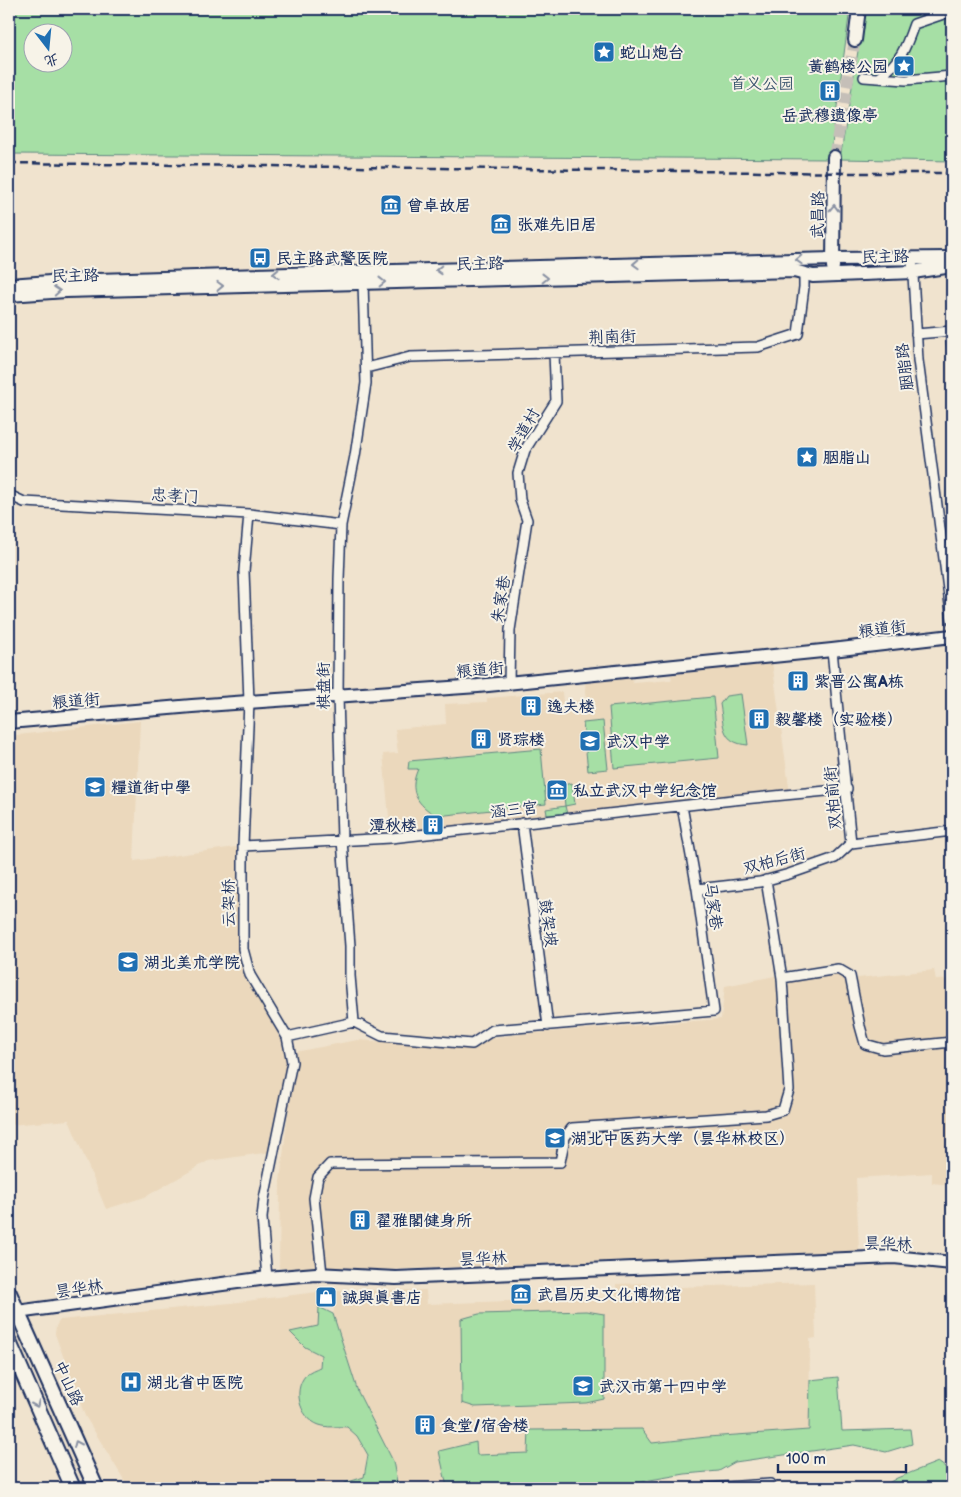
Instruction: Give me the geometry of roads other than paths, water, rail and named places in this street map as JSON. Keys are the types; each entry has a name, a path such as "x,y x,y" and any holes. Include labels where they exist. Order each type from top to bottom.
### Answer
{"main road":[{"name":"中山路","path":"9,1294 96,1488"},
{"path":"9,1342 72,1488"}],"street":[{"path":"855,40 859,9"},
{"path":"879,78 898,61 905,49 914,24 952,10"},
{"path":"864,77 906,80 952,76"},
{"name":"武昌路","path":"833,274 834,157"},
{"name":"胭脂路","path":"912,258 916,334 952,620"},
{"name":"民主路","path":"9,285 74,280 833,259 952,258"},
{"name":"民主路","path":"9,295 76,290 794,271 813,276 913,272 952,266"},
{"name":"荆南街","path":"366,368 410,357 758,347 798,334 804,274"},
{"name":"棋盘街","path":"354,1022 342,840 338,695 340,525 356,447 366,383 363,282"},
{"path":"916,334 952,331 952,346"},
{"name":"学道村","path":"527,520 520,500 518,473 525,450 556,401 554,353"},
{"name":"忠孝门","path":"9,495 24,502 249,514 340,525"},
{"name":"云架桥","path":"249,514 244,571 249,702 243,846 243,949 250,975 287,1037 292,1062 267,1183 262,1218 267,1278"},
{"name":"朱家巷","path":"509,683 510,630 527,520"},
{"name":"粮道街","path":"9,722 509,683 952,636"},
{"name":"双柏前街","path":"832,650 851,842 952,831"},
{"name":"涵三宫","path":"243,846 391,838 847,789"},
{"name":"马家巷","path":"548,1026 714,1011 697,889 682,806"},
{"name":"鼓架坡","path":"522,823 548,1026"},
{"name":"双柏后街","path":"697,889 760,882 789,874 835,858 851,842"},
{"path":"322,1274 314,1198 318,1177 330,1164 560,1162 565,1137 572,1128 766,1115 783,1110 789,1090 782,978 766,880"},
{"path":"782,978 838,969 850,976 865,1044 883,1049 952,1042"},
{"path":"287,1037 354,1022 382,1036 472,1044 493,1030 548,1026"},
{"name":"昙华林","path":"17,1312 267,1278 322,1274 396,1278 894,1257 952,1262"},
{"path":"709,1488 770,1484"}],"tunnel":[{"path":"834,157 855,40"}],"railway":[{"path":"9,163 952,173"}],"place":[{"name":"蛇山炮台","path":"604,52"},
{"name":"黄鹤楼公园","path":"904,66"},
{"name":"岳武穆遗像亭","path":"830,91"},
{"name":"曾卓故居","path":"391,205"},
{"name":"张难先旧居","path":"501,224"},
{"name":"民主路武警医院","path":"260,258"},
{"name":"胭脂山","path":"807,457"},
{"name":"紫晋公寓A栋","path":"798,681"},
{"name":"逸夫楼","path":"531,706"},
{"name":"毅馨楼（实验楼）","path":"759,719"},
{"name":"贤琮楼","path":"481,739"},
{"name":"武汉中学","path":"590,741"},
{"name":"糧道街中學","path":"95,787"},
{"name":"私立武汉中学纪念馆","path":"557,790"},
{"name":"潭秋楼","path":"433,825"},
{"name":"湖北美术学院","path":"128,962"},
{"name":"湖北中医药大学（昙华林校区）","path":"555,1138"},
{"name":"翟雅閣健身所","path":"360,1220"},
{"name":"武昌历史文化博物馆","path":"521,1294"},
{"name":"誠與真書店","path":"326,1297"},
{"name":"湖北省中医院","path":"131,1382"},
{"name":"武汉市第十四中学","path":"583,1386"},
{"name":"食堂/宿舍楼","path":"425,1425"}],"park label":[{"name":"首义公园","path":"762,83"}]}
